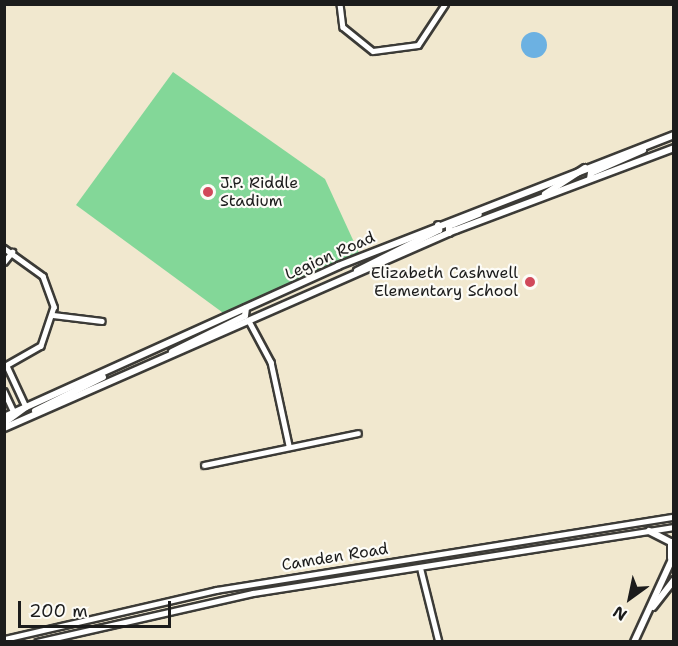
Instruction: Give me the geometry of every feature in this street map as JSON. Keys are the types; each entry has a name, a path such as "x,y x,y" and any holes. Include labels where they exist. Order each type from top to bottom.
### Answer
{"main road":[{"name":"Legion Road","path":"4,417 438,225 674,135"},
{"path":"590,179 591,173 657,142"},
{"name":"Legion Road","path":"4,428 449,233 674,148"},
{"path":"543,197 585,168"},
{"path":"449,233 450,226 525,192"},
{"path":"349,277 439,230 438,225"},
{"path":"170,355 245,316 246,309"},
{"path":"34,415 120,365"},
{"path":"4,423 26,407"},
{"path":"634,642 652,607 672,557 671,542 650,531"},
{"path":"652,607 674,580"}],"street":[{"path":"340,4 343,27 373,51 418,45 444,4"},
{"path":"4,248 43,276 53,315 41,346 6,367 26,407"},
{"path":"4,262 12,252"},
{"path":"53,315 102,321"},
{"path":"249,321 270,362 289,444"},
{"path":"4,391 14,412"},
{"path":"204,465 289,444 358,433"},
{"name":"Camden Road","path":"4,639 216,590 674,517"},
{"name":"Camden Road","path":"37,642 61,639 253,593 421,570 674,527"},
{"path":"421,570 439,642"}],"green space":[{"name":"J.P. Riddle Stadium","path":"173,72 325,179 359,253 226,315 76,205"}],"water":[{"path":"534,32 543,36 547,45 543,54 534,58 525,54 521,45 525,36"}],"place":[{"name":"J.P. Riddle Stadium","path":"208,192"},
{"name":"Elizabeth Cashwell Elementary School","path":"530,282"}]}
